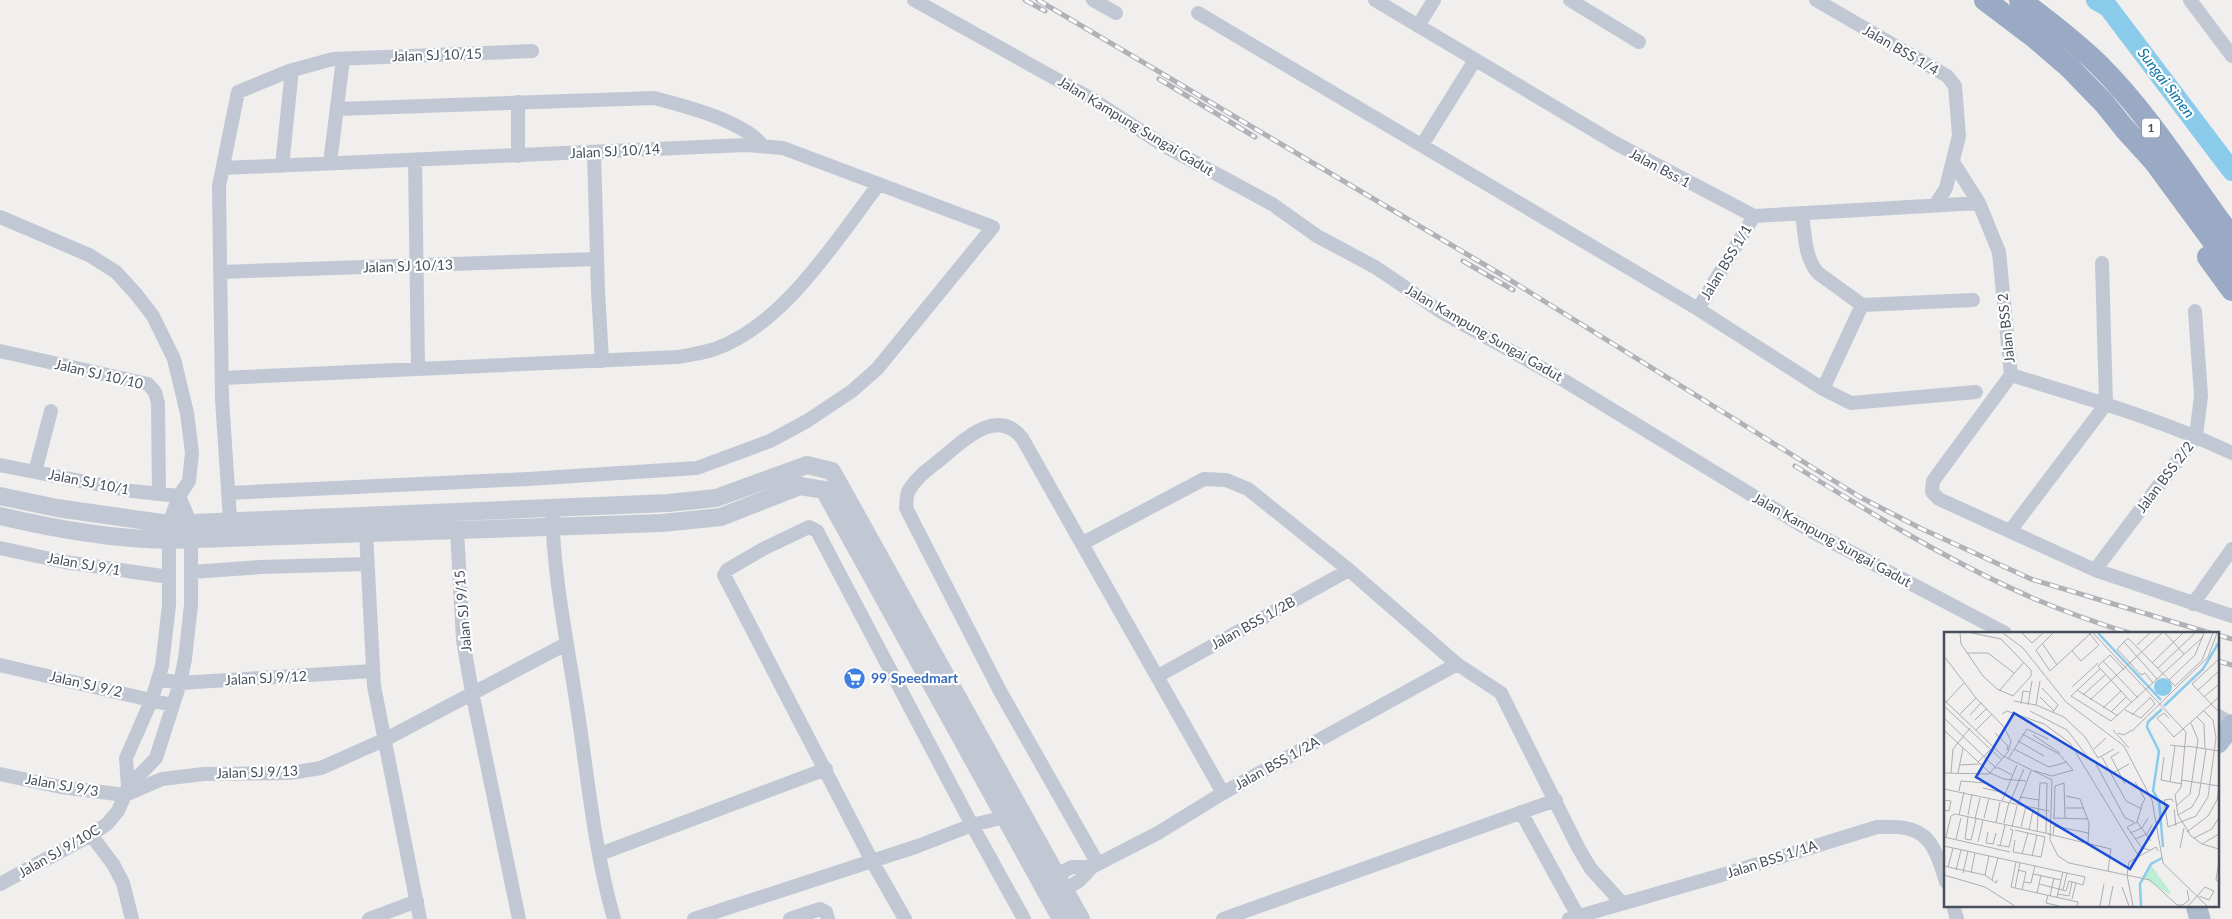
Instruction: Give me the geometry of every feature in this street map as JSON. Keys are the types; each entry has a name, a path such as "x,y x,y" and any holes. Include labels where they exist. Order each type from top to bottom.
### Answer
{"highway":[{"name":"1","path":"1985,0 2034,37 2070,68 2104,103 2154,161 2232,267"},
{"name":"1","path":"2020,0 2058,28 2097,64 2136,106 2232,238"},
{"path":"2124,128 2174,208 2232,290"}],"main road":[{"path":"2220,740 2232,724"},
{"path":"2196,906 2200,919"}],"street":[{"name":"Jalan Kampung Sungai Gadut","path":"914,0 1092,99 1164,145 1272,204 1317,236 1375,267 1442,313 1565,380 1809,530 2003,632"},
{"path":"1094,0 1116,13"},
{"name":"Jalan Bss 1","path":"1376,0 1615,143 1754,216"},
{"path":"1418,26 1434,0"},
{"path":"1570,0 1638,42"},
{"name":"Jalan BSS 1/4","path":"1816,0 1947,76 1955,86 1958,136 1946,188 1936,204"},
{"path":"2190,0 2232,56"},
{"path":"1198,13 1698,309 1823,389 1851,403 1976,392"},
{"name":"Jalan SJ 10/15","path":"223,168 238,92 292,70 343,58 532,51"},
{"path":"330,163 343,58"},
{"path":"1422,145 1475,60"},
{"path":"282,166 292,70"},
{"path":"337,109 654,98 680,104 739,127 756,137 763,146"},
{"path":"518,102 518,156"},
{"name":"Jalan SJ 10/14","path":"223,168 746,145 763,146 783,148 993,226 877,370 852,391 807,421 770,441 697,468 528,479 229,493"},
{"path":"594,152 602,361"},
{"path":"415,160 418,368"},
{"name":"Jalan BSS 2","path":"1953,162 1979,203 1999,252 2011,375 1933,481 1932,492 1939,499 2010,531"},
{"path":"223,168 219,186 222,378 230,520"},
{"path":"222,378 678,357 714,349 742,336 769,318 804,282 879,184"},
{"path":"1754,216 1979,203"},
{"path":"1802,213 1809,258 1813,267 1818,273 1862,305 1974,300"},
{"name":"Jalan BSS 1/1","path":"1698,309 1754,216"},
{"path":"0,217 96,259 116,272 153,316 174,359 187,413 192,454 189,481 179,496 169,532 169,606 159,679 126,758 127,791"},
{"name":"Jalan SJ 10/13","path":"220,272 597,259"},
{"path":"2102,263 2106,404 2010,531 2095,570 2232,616"},
{"path":"1823,389 1862,305"},
{"name":"Jalan BSS 2/2","path":"2095,570 2196,436 2201,396 2195,311"},
{"name":"Jalan SJ 10/10","path":"0,351 148,384 155,392 158,403 159,493"},
{"path":"2011,375 2148,417 2232,453"},
{"path":"35,472 51,411"},
{"path":"1053,886 1072,868 1095,866 1000,692 906,508 907,494 915,481 966,438 984,427 1000,425 1015,429 1022,438 1223,793"},
{"name":"Jalan SJ 10/1","path":"0,465 132,491 179,496"},
{"path":"190,530 230,520 668,503 716,498 807,465 832,471 1053,886 1061,919"},
{"path":"1083,544 1204,479 1226,480 1248,489 1349,570 1457,664 1501,693 1579,849 1591,869 1622,904"},
{"path":"0,516 50,528 145,540 169,532 190,530 366,533 662,523 721,517 800,486 824,490 1005,818 1053,886 1081,919"},
{"path":"0,496 169,532"},
{"path":"179,496 190,530"},
{"path":"552,508 552,527 560,609 577,706 588,791 614,919"},
{"path":"905,919 872,861 724,575 733,566 809,527 817,531 972,825 1024,919"},
{"name":"Jalan SJ 9/10C","path":"0,884 91,835 107,824 118,811 127,791 156,758 180,683 188,634 192,572 190,530"},
{"name":"Jalan SJ 9/15","path":"457,530 463,640 519,919"},
{"path":"366,533 373,671 380,719 386,740 420,919"},
{"name":"Jalan SJ 9/1","path":"0,548 65,562 169,577"},
{"path":"2193,604 2232,549"},
{"path":"192,572 261,567 367,564"},
{"name":"Jalan BSS 1/2B","path":"1158,676 1349,570"},
{"name":"Jalan SJ 9/13","path":"127,791 162,779 213,774 290,773 321,768 386,740 472,692 566,644"},
{"name":"Jalan BSS 1/2A","path":"1095,866 1158,833 1223,793 1457,664"},
{"name":"Jalan SJ 9/2","path":"0,665 172,705"},
{"name":"Jalan SJ 9/12","path":"159,679 180,683 373,671"},
{"path":"2220,717 2232,724"},
{"path":"600,854 826,769"},
{"name":"Jalan SJ 9/3","path":"0,774 61,787 127,791"},
{"path":"1223,919 1556,800"},
{"path":"1521,812 1574,917"},
{"path":"694,919 717,916 972,825 1005,818"},
{"name":"Jalan BSS 1/1A","path":"1574,917 1877,827 1899,826 1923,835 1936,850 1944,876"},
{"path":"91,835 113,864 123,883 132,919"},
{"path":"370,919 417,901"},
{"path":"1953,906 1957,919"},
{"path":"790,919 820,908 824,909 828,919"}],"waterway":[{"name":"Sungai Simen","path":"2096,0 2108,7 2232,171"}],"railway":[{"path":"1025,0 1045,11"},
{"path":"1038,0 1502,275 1860,497 1920,528 2031,579 2207,632"},
{"path":"1159,79 1255,137"},
{"path":"1463,261 1513,290"},
{"path":"1795,466 1883,520 1973,570 2047,604 2126,632"},
{"path":"2220,636 2232,639"},
{"path":"2220,662 2232,665"}],"place":[{"name":"99 Speedmart","path":"855,678"}]}
